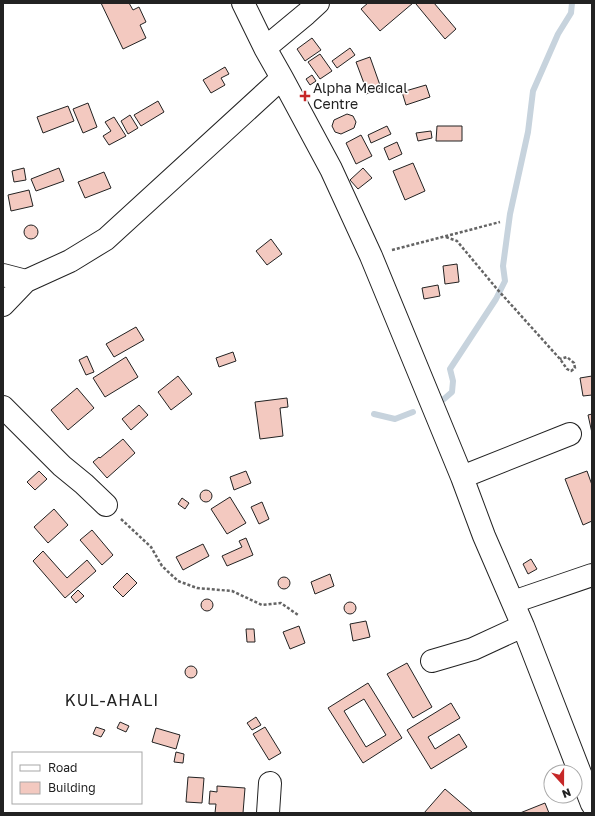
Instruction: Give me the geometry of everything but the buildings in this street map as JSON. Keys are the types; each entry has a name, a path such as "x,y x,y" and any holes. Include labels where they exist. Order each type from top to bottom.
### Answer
{"street":[{"path":"243,3 265,48 331,169 370,256 462,476 484,536 523,626 592,804"},
{"path":"265,48 318,3"},
{"path":"3,305 26,281 70,261 106,239 282,78"},
{"path":"3,275 26,281"},
{"path":"3,407 62,466 106,505"},
{"path":"462,476 570,434"},
{"path":"512,602 592,575"},
{"path":"432,661 473,649 523,626"},
{"path":"268,813 270,783"}],"path":[{"path":"370,256 500,222"},
{"path":"446,237 457,241 499,292 560,359 566,369 571,371 575,368 574,363 567,357 560,359"},
{"path":"106,505 151,547 162,566 178,581 197,588 232,591 262,605 282,604 298,615"}],"waterway":[{"path":"444,399 452,392 453,381 450,369 496,299 505,281 503,266 510,214 528,132 533,91 558,34 571,13 572,3"},
{"path":"374,414 395,419 413,412"}],"place":[{"name":"Alpha Medical Centre","path":"305,96"}],"district":[{"name":"KUL-AHALI","path":"112,700"}]}
